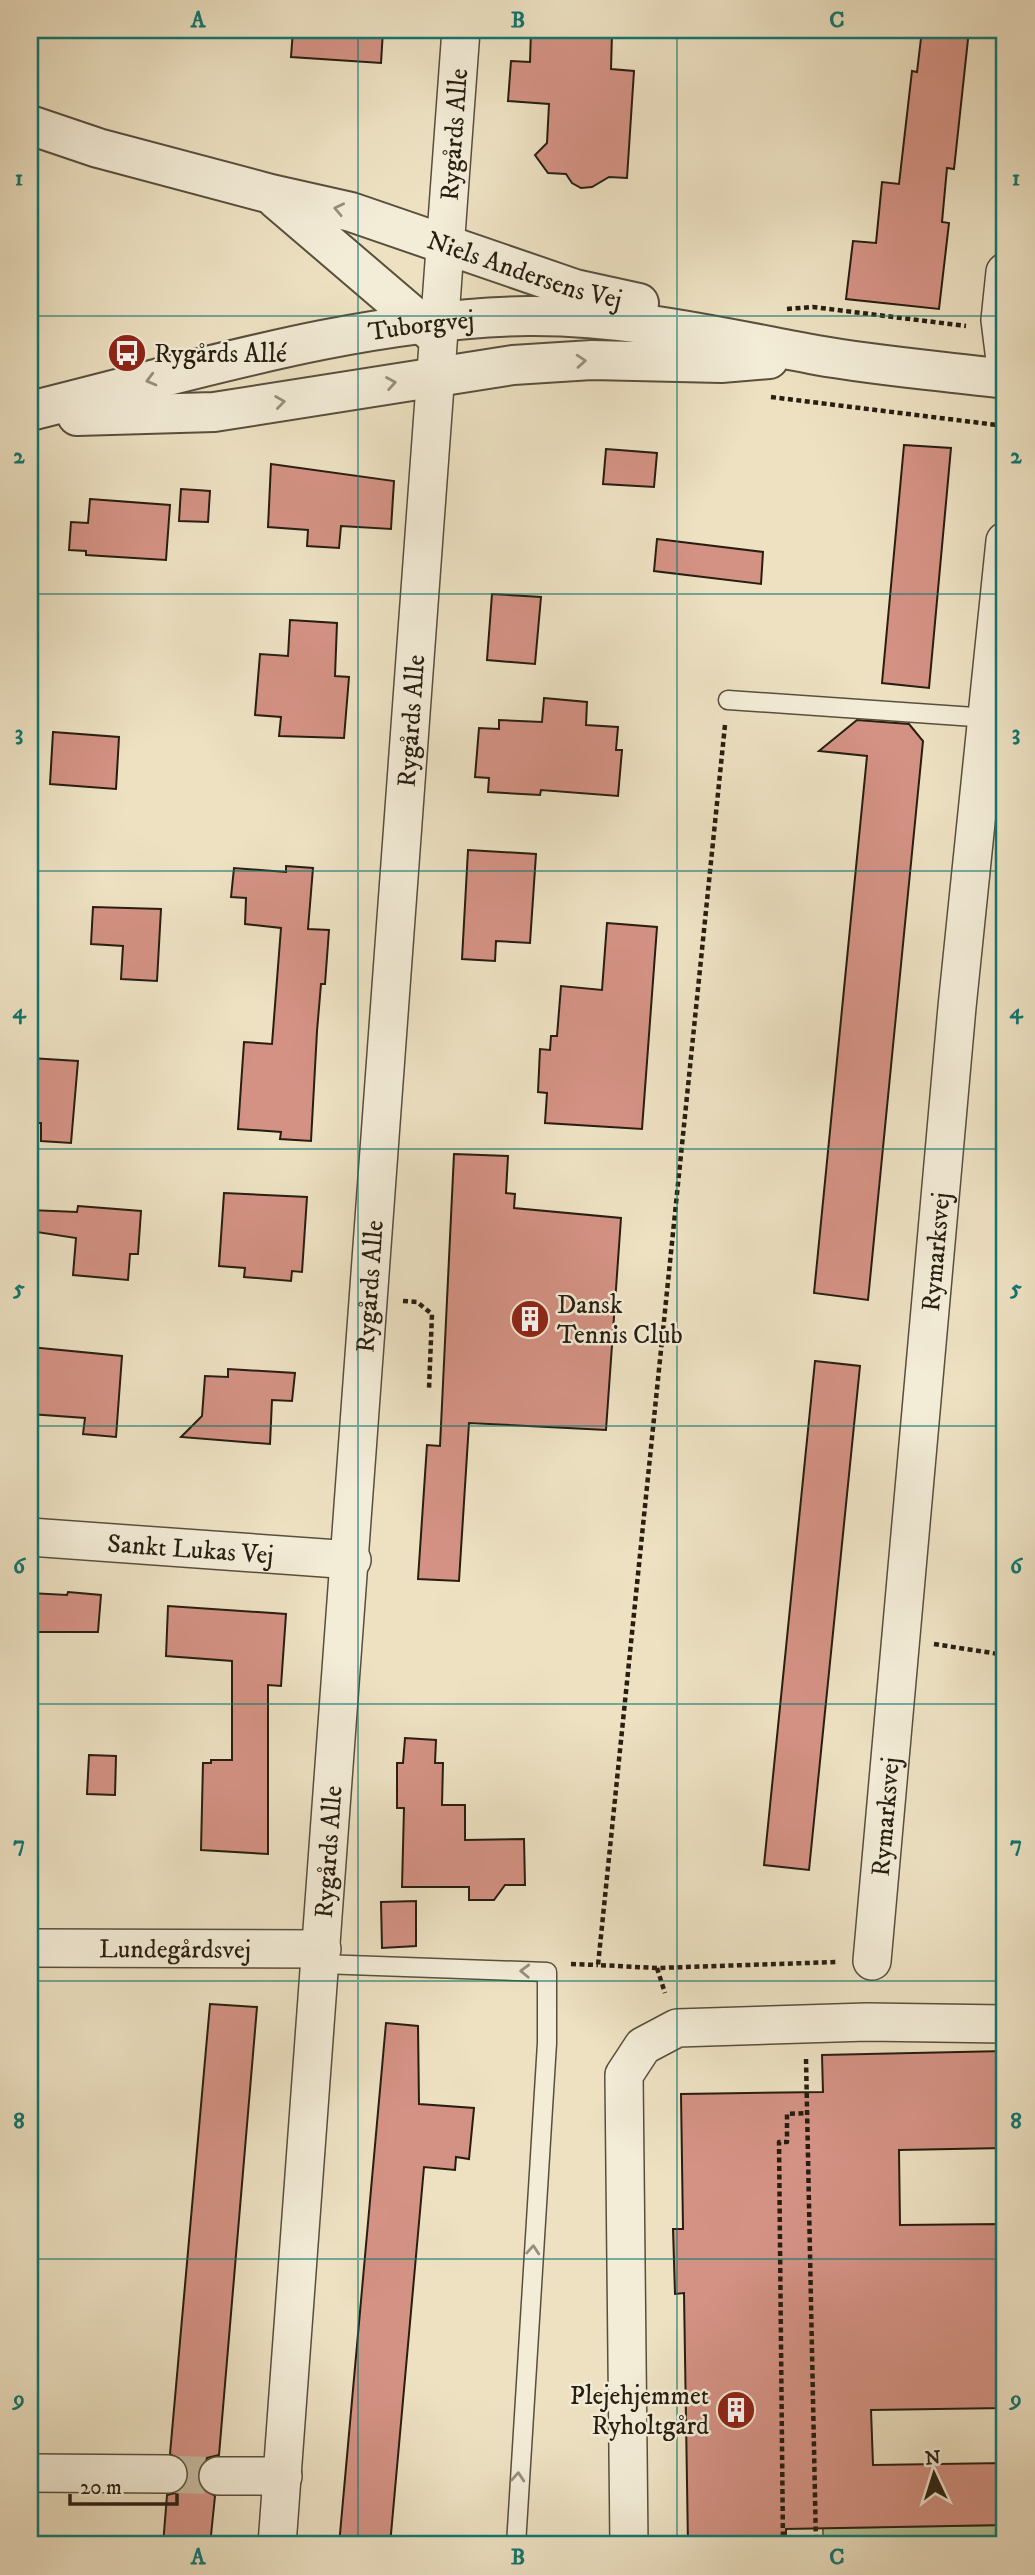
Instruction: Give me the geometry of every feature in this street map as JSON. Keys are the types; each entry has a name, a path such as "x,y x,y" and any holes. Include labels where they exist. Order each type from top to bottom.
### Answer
{"street":[{"name":"Rygårds Alle","path":"277,2545 371,1298 435,340 461,30"},
{"name":"Niels Andersens Vej","path":"30,125 98,148 271,194 351,212 575,289 660,308 820,355"},
{"name":"Niels Andersens Vej","path":"271,194 435,340 470,358 503,367"},
{"path":"1003,345 1005,272"},
{"name":"Tuborgvej","path":"30,417 214,412 435,340 529,316 655,323 820,355 1005,379"},
{"name":"Tuborgvej","path":"30,411 209,364 303,344 435,340"},
{"name":"Tuborgvej","path":"503,367 592,360 721,363 820,355"},
{"name":"Rymarksvej","path":"872,1961 950,1077 989,718 1005,541"},
{"name":"Sankt Lukas Vej","path":"30,1537 352,1560"},
{"name":"Lundegårdsvej","path":"30,1948 321,1956"},
{"path":"629,2545 624,2074 643,2046 677,2028 867,2022 1005,2024"},
{"path":"30,2473 168,2474"},
{"path":"218,2476 283,2476"}],"lane":[{"path":"728,699 989,718"},
{"path":"321,1956 547,1972 547,2043 516,2545"}],"path":[{"path":"785,309 813,307 1003,345"},
{"path":"721,363 772,398 1005,426"},
{"path":"728,699 598,1965 656,1968 872,1961"},
{"path":"371,1298 417,1302 432,1314 429,1389"},
{"path":"902,1639 1005,1655"},
{"path":"805,2026 816,2545"},
{"path":"783,2545 779,2142 787,2142 787,2114 807,2113"}],"green space":[{"path":"1005,2525 1005,2545 823,2545 823,2528"}],"building":[{"path":"293,30 383,30 381,63 291,57"},
{"path":"531,30 593,30 612,33 611,69 634,71 627,178 609,177 592,187 581,188 572,183 566,174 548,173 535,155 547,143 549,104 508,101 511,61 530,62"},
{"path":"922,30 969,30 954,169 947,168 942,222 949,223 939,309 846,299 853,241 876,243 882,182 899,184 912,71 917,72"},
{"path":"904,445 951,448 929,688 882,683"},
{"path":"606,449 657,453 654,487 603,484"},
{"path":"271,464 394,481 391,529 341,526 339,548 307,546 308,530 268,527"},
{"path":"181,489 210,491 208,522 179,521"},
{"path":"90,499 170,505 166,560 86,555 86,551 69,550 71,522 88,523"},
{"path":"657,539 763,552 761,584 654,571"},
{"path":"492,594 541,597 535,664 487,660"},
{"path":"290,620 337,623 335,676 349,677 344,738 279,736 281,717 255,715 260,654 288,656"},
{"path":"544,698 587,702 586,725 618,727 616,750 622,750 618,796 541,790 540,795 488,792 489,778 475,777 479,728 499,729 499,720 542,722"},
{"path":"857,720 909,724 923,741 868,1300 814,1293 867,756 819,751"},
{"path":"53,732 119,737 116,789 50,784"},
{"path":"468,850 536,854 530,943 496,941 495,961 462,959"},
{"path":"286,866 313,868 308,929 329,930 325,984 321,984 311,1141 280,1139 281,1132 238,1129 244,1042 272,1044 281,928 245,924 246,898 231,897 234,868 286,872"},
{"path":"93,907 161,909 157,981 121,979 123,946 91,944"},
{"path":"607,923 657,927 642,1129 545,1123 547,1093 538,1092 540,1049 550,1050 551,1036 557,1036 561,986 602,990"},
{"path":"30,1058 78,1061 71,1143 41,1141 41,1123 30,1123"},
{"name":"Dansk Tennis Club","path":"454,1154 508,1156 506,1193 515,1194 514,1208 621,1218 606,1430 469,1423 459,1581 418,1579 427,1445 440,1446"},
{"path":"224,1193 307,1197 302,1272 292,1271 291,1281 244,1277 245,1268 219,1266"},
{"path":"78,1206 141,1211 138,1254 130,1254 128,1280 73,1275 76,1238 30,1231 30,1210 77,1212"},
{"path":"30,1347 122,1356 116,1437 83,1434 85,1418 30,1414"},
{"path":"815,1361 860,1366 809,1870 764,1865"},
{"path":"228,1369 295,1373 292,1401 272,1400 270,1444 181,1437 202,1416 205,1376 228,1377"},
{"path":"68,1592 101,1595 98,1632 30,1632 30,1593 67,1595"},
{"path":"168,1606 286,1614 281,1686 268,1685 268,1854 201,1850 203,1763 211,1763 211,1760 232,1760 232,1661 166,1656"},
{"path":"405,1738 436,1740 435,1763 443,1763 442,1805 465,1805 465,1840 524,1839 525,1885 505,1885 494,1900 469,1900 469,1887 402,1887 404,1808 397,1808 397,1763 403,1763"},
{"path":"89,1755 116,1756 115,1795 87,1794"},
{"path":"416,1901 416,1946 382,1948 381,1902"},
{"path":"210,2004 257,2007 219,2455 207,2458 197,2475 200,2487 215,2496 210,2545 163,2545 167,2495 179,2492 186,2485 189,2475 186,2463 170,2454"},
{"path":"386,2023 418,2026 419,2104 474,2108 469,2159 456,2157 455,2170 424,2167 390,2545 339,2545"},
{"path":"1005,2051 1005,2148 899,2150 900,2225 1002,2224 1004,2408 871,2410 873,2465 1005,2463 1005,2525 786,2529 786,2545 688,2545 684,2293 675,2294 673,2229 683,2229 681,2094 823,2092 822,2055"}],"tunnel":[{"path":"168,2474 218,2476"}],"place":[{"name":"Rygårds Allé","path":"127,353"},
{"name":"Dansk Tennis Club","path":"530,1319"},
{"name":"Plejehjemmet Ryholtgård","path":"736,2410"}]}
